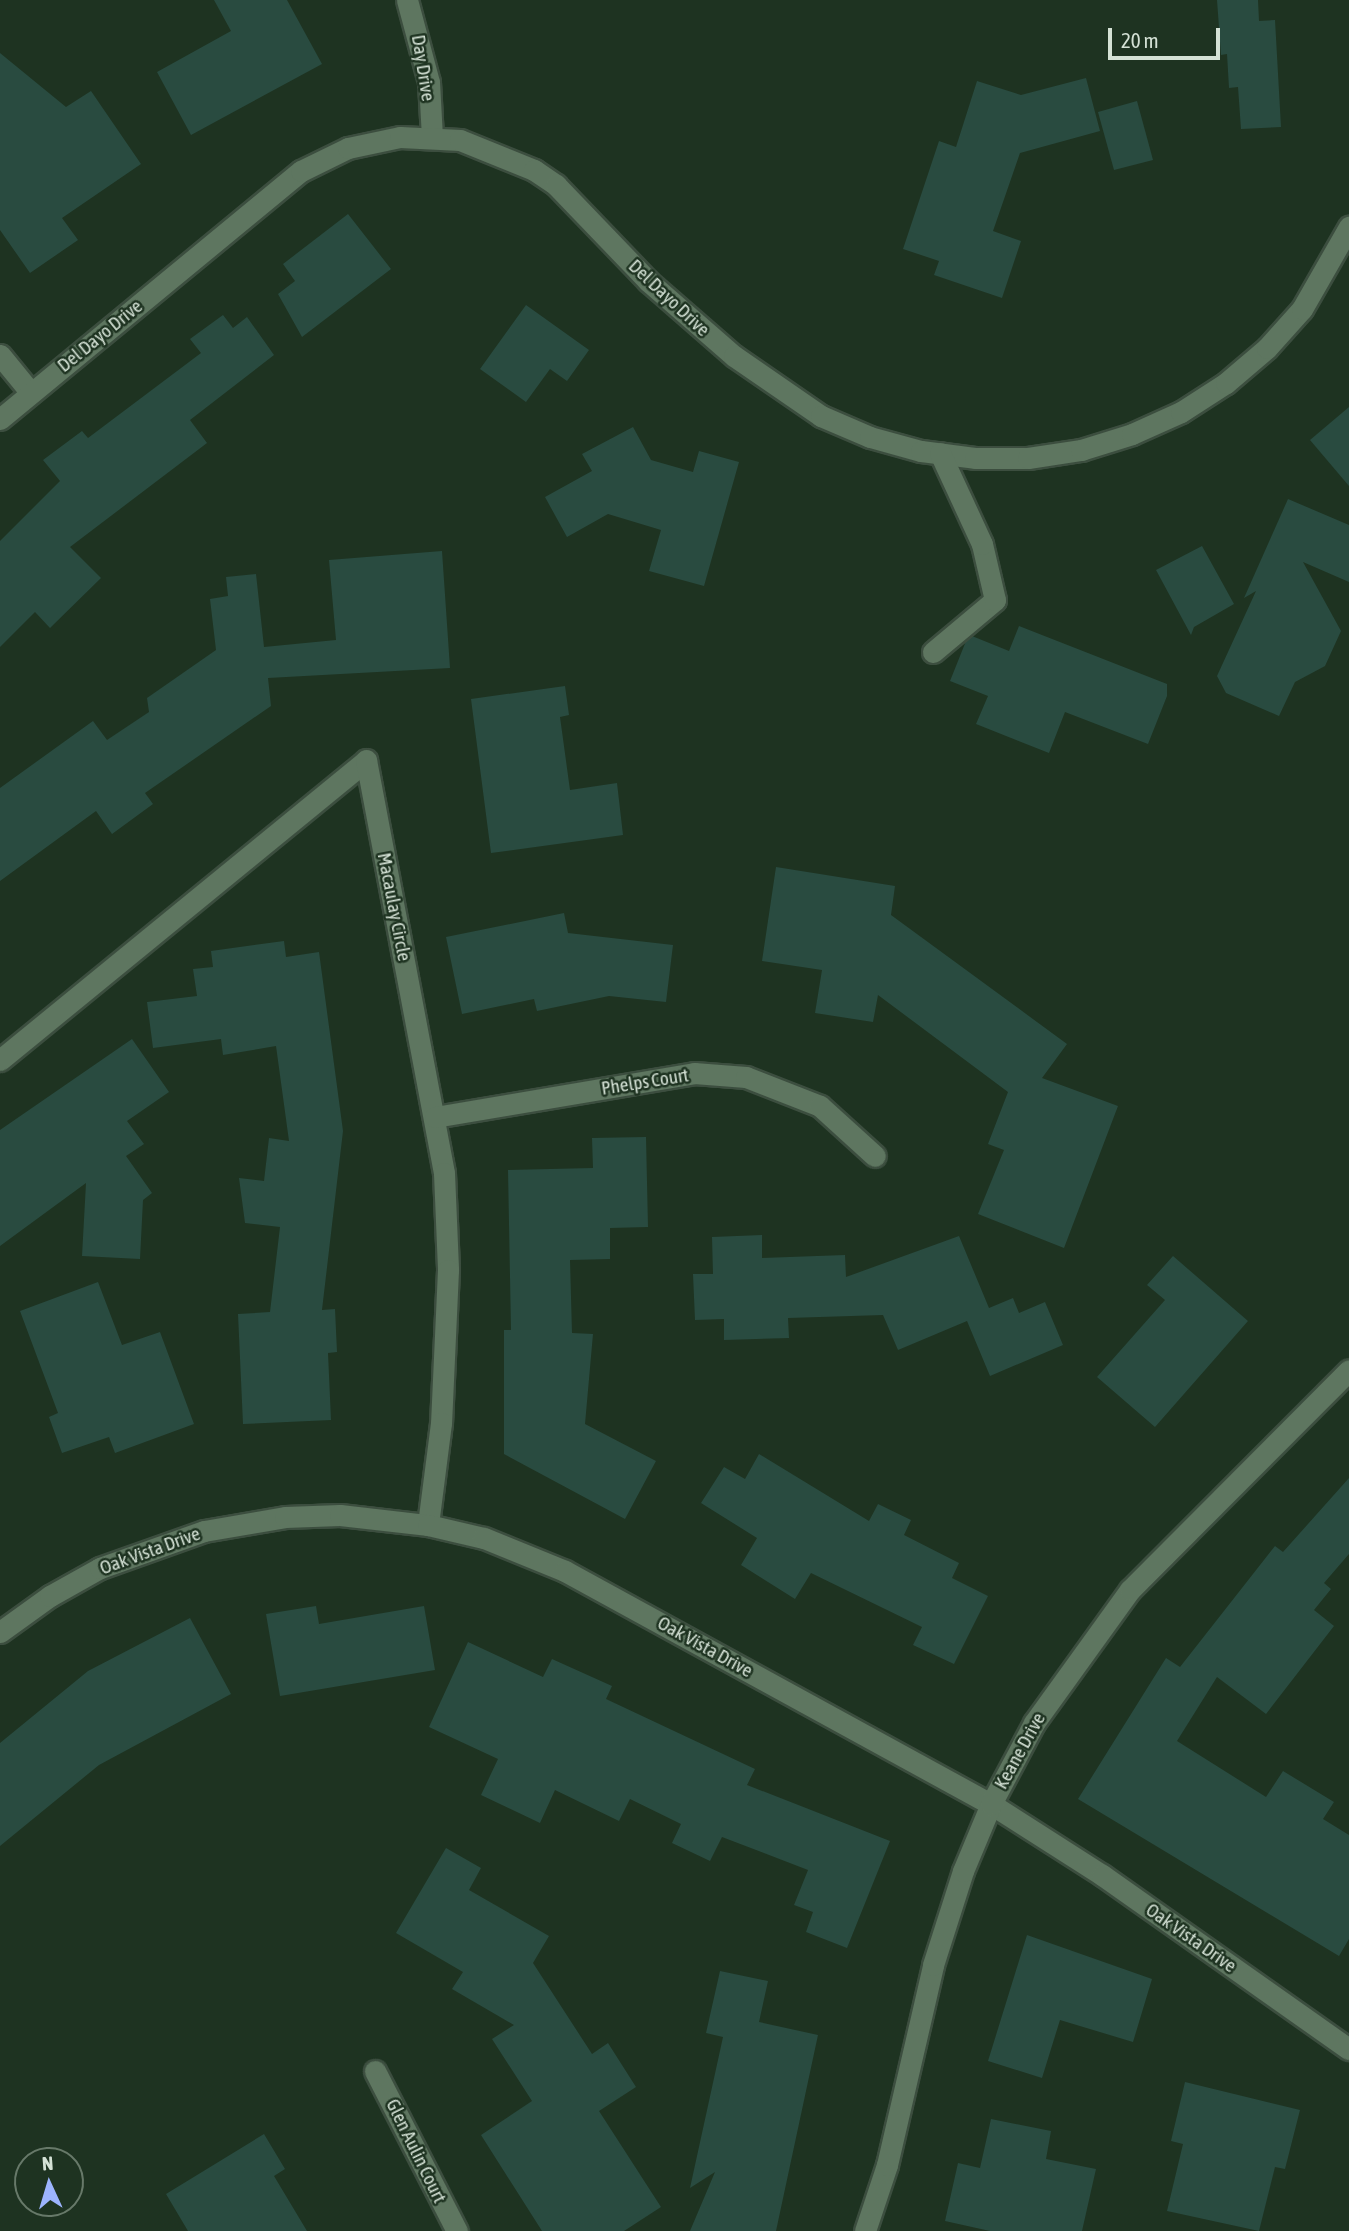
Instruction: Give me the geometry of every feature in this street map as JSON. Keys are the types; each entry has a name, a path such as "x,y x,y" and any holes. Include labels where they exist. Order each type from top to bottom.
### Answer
{"street":[{"name":"Day Drive","path":"407,0 429,82 432,137"},
{"name":"Del Dayo Drive","path":"0,419 301,171 375,141 432,137 511,157 556,185 648,281 734,356 798,402 870,437 940,453 1028,458 1081,450 1132,434 1181,412 1226,383 1267,348 1302,309 1349,227"},
{"path":"0,355 31,393"},
{"path":"933,652 995,600 982,544 940,453"},
{"name":"Macaulay Circle","path":"0,1060 366,760 444,1173 448,1270 441,1423 428,1525"},
{"name":"Phelps Court","path":"435,1117 694,1073 746,1077 820,1106 875,1156"},
{"name":"Keane Drive","path":"864,2231 887,2165 933,1965 963,1871 991,1804 1070,1667 1130,1590 1349,1370"},
{"name":"Oak Vista Drive","path":"0,1632 50,1596 100,1568 204,1531 285,1517 340,1515 428,1525 484,1538 565,1571 991,1804 1102,1875 1349,2049"},
{"name":"Glen Aulin Court","path":"375,2071 457,2231"}],"building":[{"path":"214,0 287,0 322,64 191,135 157,72 231,31"},
{"path":"1217,0 1258,0 1259,21 1275,20 1281,127 1241,129 1238,87 1229,88 1227,54 1221,55"},
{"path":"0,53 66,107 91,91 141,164 62,218 78,240 30,273 0,230"},
{"path":"1086,78 1100,131 1020,153 993,231 1021,241 1002,298 934,275 939,261 903,249 939,141 956,147 977,81 1021,95"},
{"path":"1137,101 1153,160 1114,170 1098,112"},
{"path":"348,214 391,269 302,337 278,294 295,281 283,264"},
{"path":"526,305 589,350 567,381 550,369 526,402 480,369"},
{"path":"223,315 233,328 247,317 274,355 190,420 207,443 70,547 101,578 50,628 35,612 0,647 0,541 60,481 43,460 82,431 88,438 201,353 190,339"},
{"path":"1349,407 1349,486 1310,440"},
{"path":"633,427 651,460 693,472 699,451 739,462 704,586 649,571 661,530 608,514 567,537 545,497 592,471 582,454"},
{"path":"1288,499 1349,525 1349,582 1303,562 1341,631 1325,666 1295,682 1279,716 1226,693 1217,676 1256,591 1244,598"},
{"path":"1202,546 1234,604 1194,627 1191,635 1156,570"},
{"path":"442,551 450,668 268,678 271,706 145,793 153,804 112,834 96,811 0,881 0,788 93,721 107,740 149,712 147,698 216,650 210,599 228,596 226,577 256,574 264,647 336,640 329,560"},
{"path":"1019,626 1167,684 1167,696 1148,744 1065,712 1049,753 976,724 988,696 950,681 966,641 972,636 1009,651"},
{"path":"565,686 569,715 560,717 570,790 617,783 623,835 491,853 471,699"},
{"path":"776,867 895,886 891,915 1067,1044 1042,1078 1118,1106 1064,1248 978,1214 1004,1150 988,1144 1008,1092 878,995 873,1022 815,1013 822,970 762,961"},
{"path":"564,913 568,933 673,945 666,1002 609,996 537,1011 534,999 462,1014 446,937"},
{"path":"284,941 286,957 319,952 343,1131 322,1310 335,1309 337,1352 328,1353 331,1420 243,1424 238,1314 270,1312 280,1227 245,1223 239,1178 264,1181 269,1138 289,1141 276,1046 223,1055 221,1039 153,1048 147,1002 197,996 193,969 213,967 211,951"},
{"path":"132,1039 169,1092 127,1121 144,1144 126,1156 152,1193 143,1200 140,1259 82,1256 86,1183 0,1246 0,1130"},
{"path":"646,1137 648,1227 610,1228 610,1259 570,1260 572,1333 593,1334 585,1424 656,1461 625,1519 504,1454 504,1330 511,1330 508,1170 593,1168 592,1138"},
{"path":"762,1235 762,1258 845,1255 846,1277 959,1236 989,1308 1013,1298 1019,1313 1045,1302 1063,1345 990,1376 967,1321 898,1350 883,1315 788,1318 789,1338 724,1340 724,1319 695,1320 693,1274 713,1274 712,1237"},
{"path":"1173,1256 1248,1321 1155,1427 1097,1377 1165,1300 1147,1285"},
{"path":"98,1282 122,1345 160,1332 194,1424 115,1453 109,1437 62,1453 49,1417 58,1413 20,1311"},
{"path":"759,1454 869,1521 878,1504 911,1520 904,1535 959,1563 952,1578 988,1596 954,1664 913,1645 922,1627 811,1573 795,1599 741,1565 757,1538 701,1503 724,1467 745,1479"},
{"path":"1349,1478 1349,1554 1324,1583 1331,1589 1314,1610 1334,1626 1266,1714 1217,1677 1177,1741 1266,1797 1283,1771 1334,1802 1323,1819 1349,1835 1349,1939 1339,1956 1078,1799 1166,1658 1180,1667 1275,1546 1283,1552"},
{"path":"316,1606 319,1624 424,1606 435,1670 280,1696 266,1614"},
{"path":"190,1618 231,1694 99,1765 0,1846 0,1743 88,1671"},
{"path":"468,1642 543,1677 552,1659 612,1686 606,1699 755,1769 747,1785 890,1841 847,1948 806,1932 813,1912 794,1905 808,1870 722,1837 710,1861 672,1843 681,1824 630,1799 619,1821 555,1790 540,1823 481,1795 498,1759 429,1727"},
{"path":"446,1848 481,1868 469,1890 549,1936 533,1963 592,2054 608,2043 636,2087 599,2111 661,2207 624,2231 542,2231 481,2135 532,2101 492,2039 514,2025 452,1989 463,1972 396,1933"},
{"path":"1027,1935 1152,1979 1133,2042 1060,2020 1042,2078 988,2061"},
{"path":"720,1971 768,1981 759,2022 818,2035 776,2231 690,2231 715,2172 690,2188 723,2037 706,2033"},
{"path":"1185,2082 1300,2110 1285,2169 1275,2167 1259,2231 1167,2211 1183,2144 1171,2141"},
{"path":"991,2119 1051,2131 1046,2159 1096,2169 1082,2231 990,2231 945,2221 958,2163 980,2168"},
{"path":"264,2134 285,2169 274,2176 307,2231 188,2231 166,2194"}]}
